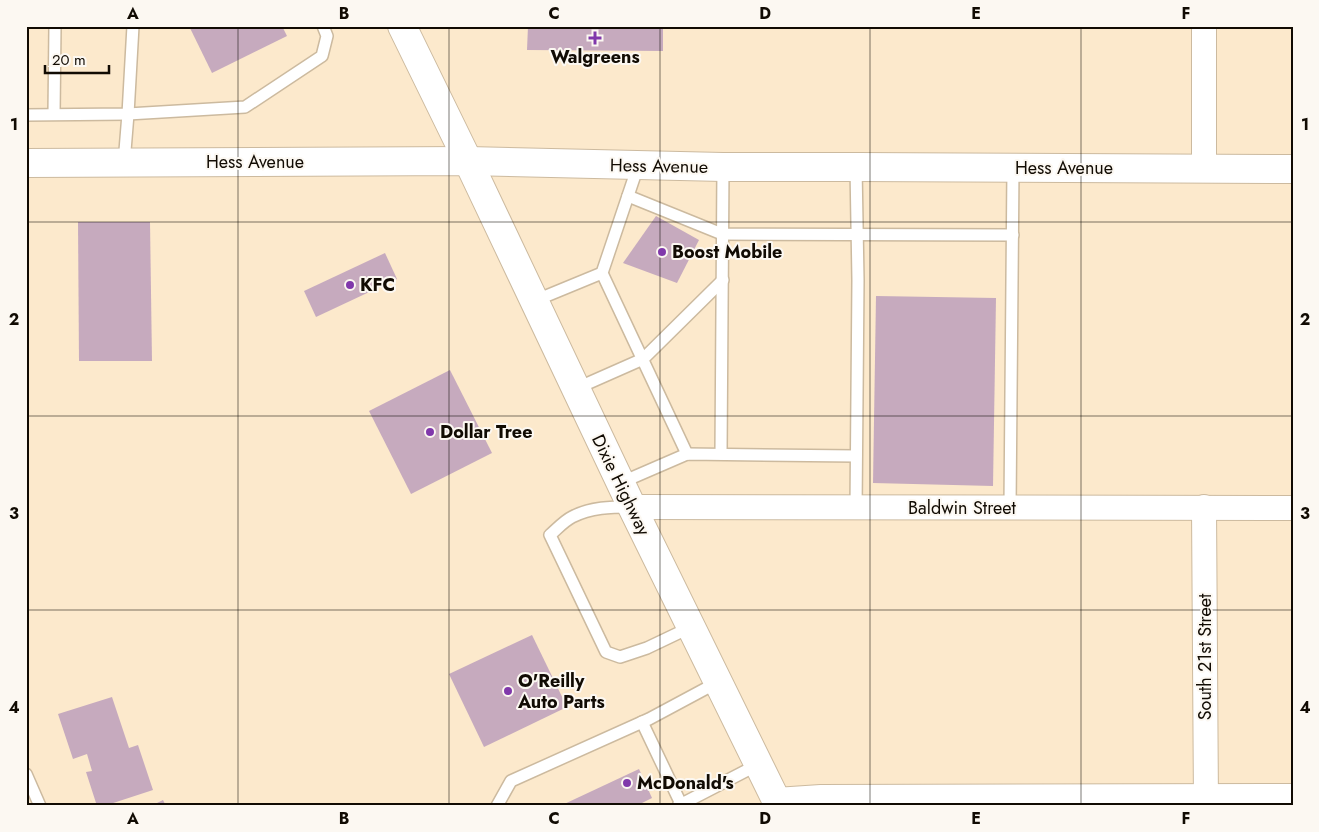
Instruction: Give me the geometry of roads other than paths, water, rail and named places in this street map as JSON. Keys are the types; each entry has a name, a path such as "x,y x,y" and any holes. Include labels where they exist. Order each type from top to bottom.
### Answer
{"street":[{"name":"Dixie Highway","path":"402,26 626,495 778,803"},
{"path":"1204,26 1204,168"},
{"name":"Hess Avenue","path":"26,163 468,161 723,167 1293,169"},
{"name":"Baldwin Street","path":"626,495 856,508 1293,508"},
{"name":"South 21st Street","path":"1204,508 1206,801"},
{"path":"778,803 821,797 1047,801 1206,801 1293,796"}],"lane":[{"path":"54,114 55,26"},
{"path":"124,163 133,26"},
{"path":"26,115 128,114 245,107 322,56 327,36 323,26"},
{"path":"638,166 602,273 687,454"},
{"path":"721,454 723,167"},
{"path":"856,167 858,280 856,508"},
{"path":"1010,507 1013,168"},
{"path":"628,196 722,234 857,236 1013,235"},
{"path":"534,301 602,273"},
{"path":"575,389 643,359 723,280"},
{"path":"691,627 647,648 620,657 606,652 550,535 572,517 600,508 626,495 687,454 856,456"},
{"path":"497,806 511,782 642,722 718,682"},
{"path":"642,722 680,805 759,764"},
{"path":"26,774 40,806"}],"place":[{"name":"Walgreens","path":"595,38"},
{"name":"Boost Mobile","path":"662,252"},
{"name":"KFC","path":"350,285"},
{"name":"Dollar Tree","path":"430,432"},
{"name":"O'Reilly Auto Parts","path":"508,691"},
{"name":"McDonald's","path":"627,783"}]}
